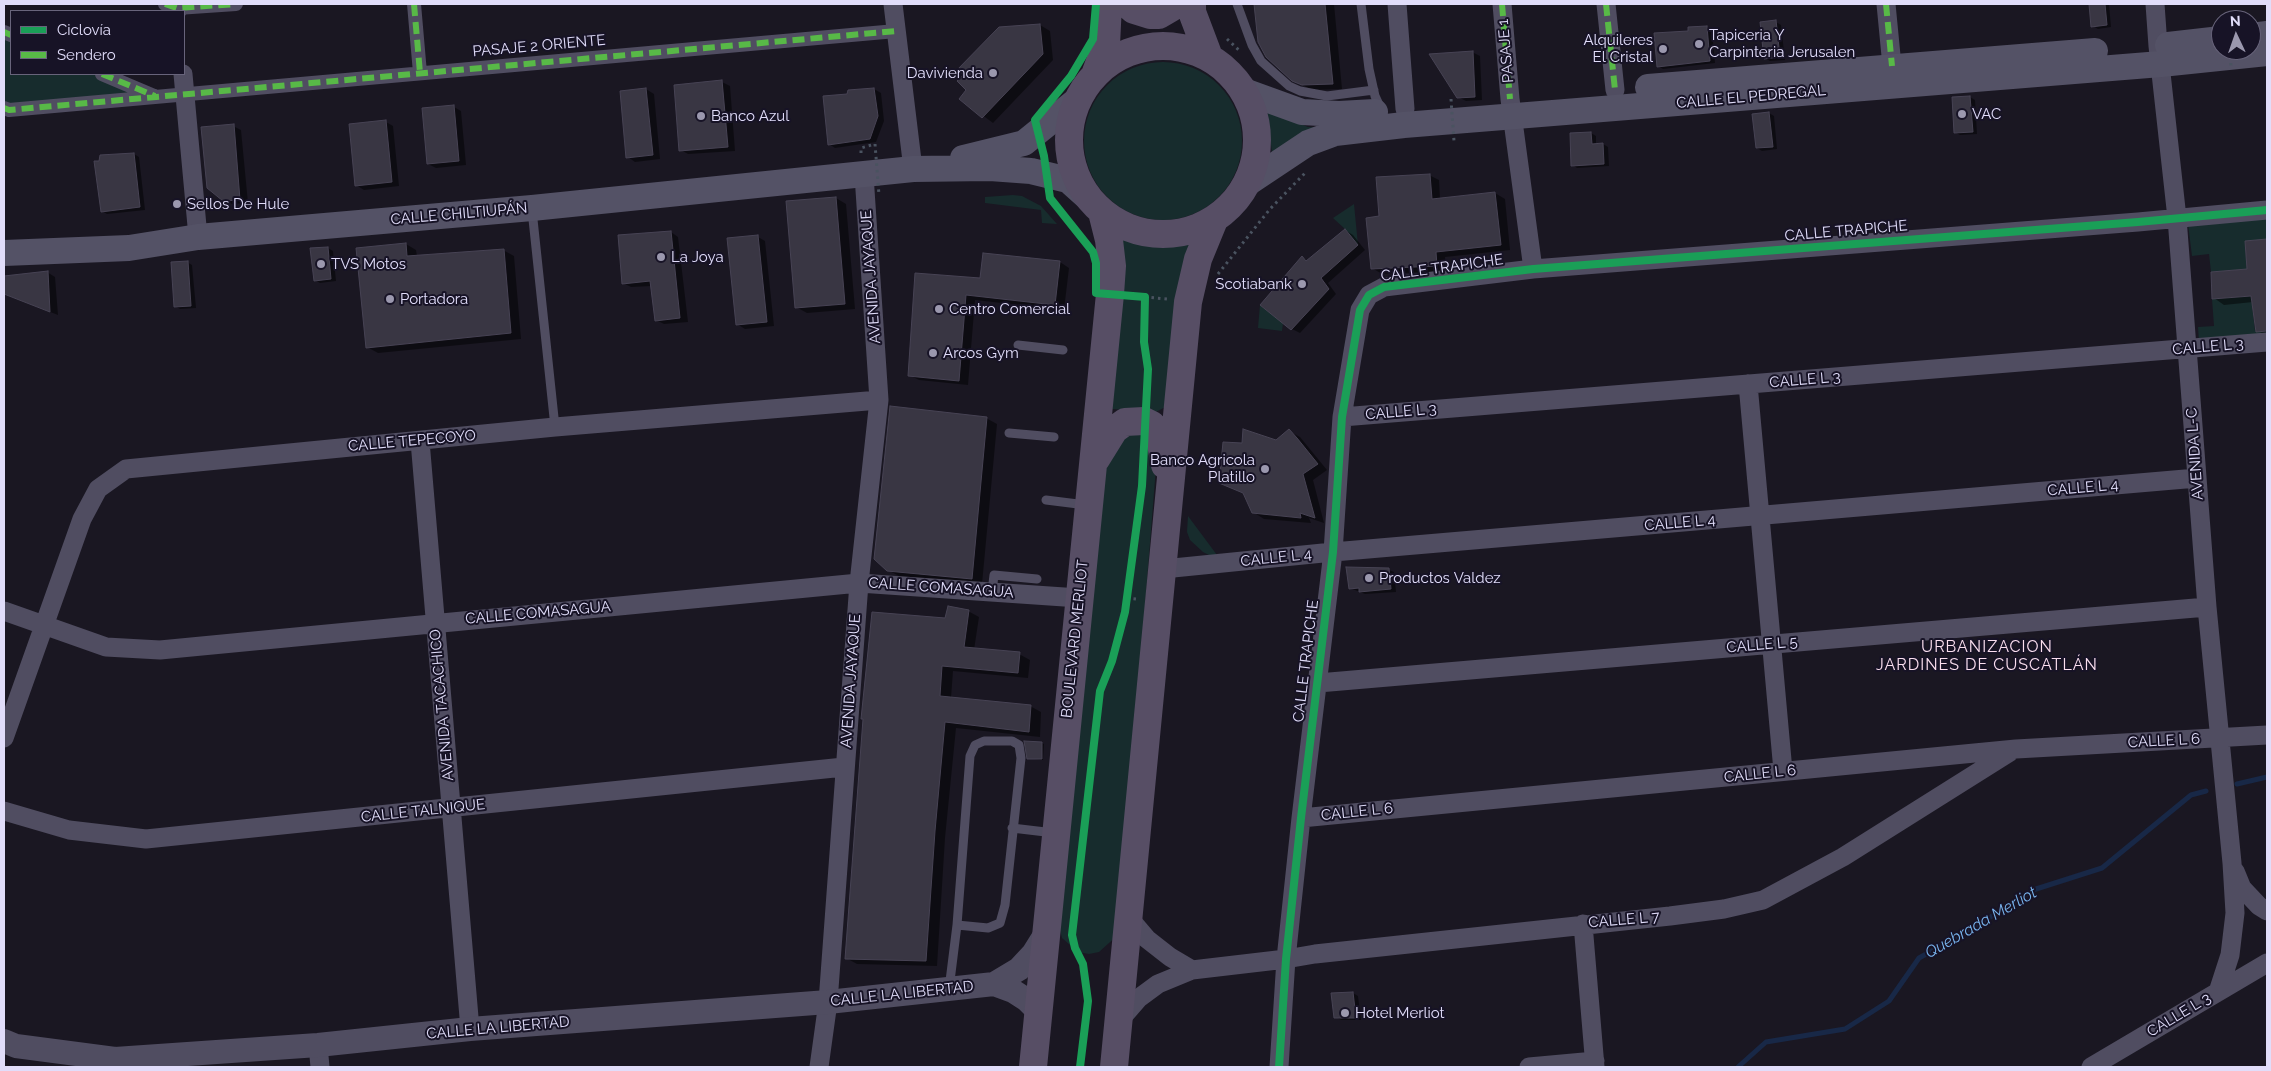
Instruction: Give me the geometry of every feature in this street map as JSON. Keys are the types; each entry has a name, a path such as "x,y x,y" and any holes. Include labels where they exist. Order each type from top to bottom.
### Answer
{"main road":[{"path":"1096,72 1116,58 1146,47 1162,45 1186,48 1209,57 1229,72 1244,91 1254,112 1258,136 1256,160 1248,182 1239,197 1214,220 1176,234 1156,234 1128,227 1086,197 1077,180 1070,160 1068,140 1070,119 1077,100 1096,72 1106,45 1108,4"},
{"path":"1127,4 1134,10 1150,15 1160,15 1171,8 1173,4"},
{"path":"1192,4 1192,12 1209,57"},
{"name":"CALLE EL PEDREGAL","path":"1244,91 1302,112 1340,114 1387,104 1511,108 2159,55 2211,42"},
{"name":"CALLE EL PEDREGAL","path":"1248,182 1308,143 1335,133 1404,125 1615,90 1892,66 2159,55 2267,53"},
{"name":"CALLE CHILTIUPÁN","path":"4,253 129,248 198,237 532,208 871,185 913,169 1024,143 1077,100"},
{"name":"CALLE CHILTIUPÁN","path":"913,169 990,168 1031,171 1086,197"},
{"name":"BOULEVARD MERLIOT","path":"1033,1067 1110,294 1111,257 1109,240 1086,197"},
{"path":"1114,1067 1163,569 1168,487 1188,302 1198,258 1214,220"},
{"path":"1094,464 1114,430 1125,422 1144,421 1152,425 1159,434 1168,487"}],"street":[{"path":"174,7 236,4"},
{"path":"414,4 420,73"},
{"path":"894,4 913,169"},
{"path":"1387,104 1397,4"},
{"name":"PASAJE 1","path":"1502,4 1511,108 1533,269"},
{"path":"1606,4 1615,90"},
{"path":"1886,4 1892,66"},
{"name":"AVENIDA L-C","path":"2155,4 2178,218 2206,607 2232,863 2235,913 2230,955 2218,992"},
{"name":"PASAJE 2 ORIENTE","path":"4,108 8,110 896,31"},
{"path":"104,75 156,97"},
{"path":"183,75 198,237"},
{"name":"AVENIDA JAYAQUE","path":"819,1067 828,1002 859,583 879,400 871,185"},
{"name":"CALLE TRAPICHE","path":"1279,1067 1286,959 1333,552 1342,417 1360,310 1369,295 1384,287 1533,269 2267,210"},
{"name":"CALLE L 3","path":"1342,417 2267,342"},
{"path":"1748,384 1783,771"},
{"name":"CALLE TEPECOYO","path":"4,738 82,519 98,489 126,469 167,463 555,427 879,400"},
{"name":"AVENIDA TACACHICO","path":"420,441 470,1029"},
{"name":"CALLE L 4","path":"1163,569 1333,552 2197,478"},
{"name":"CALLE COMASAGUA","path":"4,611 106,646 160,650 859,583 1079,598"},
{"name":"CALLE L 5","path":"1318,683 2206,607"},
{"name":"CALLE L 6","path":"1301,818 2016,749 2267,735"},
{"name":"CALLE L 7","path":"1119,1021 1139,998 1158,984 1192,970 1315,954 1724,909 1763,900 1843,857 2016,749"},
{"name":"CALLE TALNIQUE","path":"4,811 68,830 146,839 844,767"},
{"name":"AVENIDA L-C","path":"2232,863 2242,888 2259,906 2267,911"},
{"path":"1130,919 1147,939 1170,957 1192,970"},
{"path":"1529,1067 1595,1064 1583,924"},
{"name":"CALLE LA LIBERTAD","path":"4,1041 16,1046 115,1059 320,1056 470,1029 828,1002 994,984 1019,968 1029,959 1048,930"},
{"name":"CALLE L 3","path":"2091,1067 2267,963"},
{"name":"CALLE LA LIBERTAD","path":"994,984 1013,991 1027,1000 1039,1012"}],"lane":[{"path":"1237,4 1252,45 1261,61 1289,86 1300,91 1327,96 1387,104 1361,4"},
{"path":"532,208 555,427"},
{"path":"1018,344 1063,350"},
{"path":"1009,433 1054,436"},
{"path":"1046,500 1089,506"},
{"path":"992,592 994,575 1037,579"},
{"path":"949,989 957,925 970,756 975,745 984,741 1012,741 1019,745 1021,749 1005,905 1000,923 988,928 957,925"},
{"path":"1012,828 1057,833"}],"path":[{"path":"2231,60 2231,67"},
{"path":"1451,99 1454,141"},
{"path":"1214,279 1270,209 1318,161 1308,143"},
{"path":"871,185 875,144"},
{"path":"1110,294 1145,297 1145,306"},
{"path":"1126,605 1128,589"}],"green space":[{"path":"10,35 10,75 104,75 156,97 4,108 4,36"},
{"path":"1163,62 1193,68 1219,85 1236,111 1242,141 1236,171 1219,197 1193,214 1163,220 1133,214 1107,197 1090,171 1084,141 1090,111 1107,85 1133,68"},
{"path":"1266,110 1308,127 1335,128 1273,159"},
{"path":"1022,196 1041,206 1057,224 1042,223 1041,210 985,203 985,197"},
{"path":"1354,204 1358,245 1333,218"},
{"path":"2267,217 2267,239 2245,242 2247,269 2211,272 2209,254 2192,256 2188,224"},
{"path":"1200,233 1167,406 1156,412 1112,409 1117,235 1155,246"},
{"path":"2251,296 2255,331 2267,330 2267,336 2199,342 2198,327 2214,326 2212,299"},
{"path":"1260,305 1283,323 1282,331 1258,328"},
{"path":"1138,424 1158,442 1119,934 1099,952 1089,954 1078,952 1062,938 1058,923 1107,447"},
{"path":"1188,516 1217,555 1209,555 1203,552 1190,540 1187,532"}],"building":[{"path":"1254,4 1325,4 1333,84 1302,85 1292,81 1266,57 1258,42"},
{"path":"2089,4 2105,4 2107,25 2091,27"},
{"path":"1776,20 1780,57 1764,59 1760,22"},
{"name":"Davivienda","path":"1040,24 1043,54 982,118 959,99 966,90 957,81 964,74 956,71 999,27"},
{"path":"1707,26 1710,61 1657,67 1654,33 1688,31 1688,27"},
{"path":"1473,51 1475,97 1457,98 1429,54"},
{"name":"Banco Azul","path":"722,80 728,147 679,151 674,85"},
{"path":"646,88 653,155 626,158 620,91"},
{"path":"874,88 878,116 870,139 828,145 823,96 847,94 848,90"},
{"name":"VAC","path":"1970,96 1973,132 1954,133 1952,97"},
{"path":"454,105 459,161 427,164 422,108"},
{"path":"1769,112 1773,147 1756,148 1752,114"},
{"path":"386,120 392,182 355,186 349,124"},
{"path":"234,124 240,200 223,201 207,188 201,127"},
{"path":"1591,132 1592,144 1603,143 1604,164 1571,166 1570,133"},
{"path":"134,153 140,207 101,212 94,161 99,161 100,155"},
{"path":"1430,174 1432,199 1495,192 1501,245 1436,252 1437,266 1371,269 1366,218 1379,216 1376,177"},
{"path":"836,197 845,304 795,308 786,201"},
{"name":"Scotiabank","path":"1345,229 1358,245 1321,278 1329,289 1291,330 1260,305 1302,256 1306,261"},
{"name":"La Joya","path":"671,231 680,318 655,321 650,281 622,284 618,235"},
{"path":"758,235 767,322 736,325 727,238"},
{"path":"2267,239 2267,331 2256,332 2251,296 2212,299 2211,272 2247,269 2245,241"},
{"path":"406,243 407,256 504,249 511,333 366,348 356,248"},
{"name":"TVS Motos","path":"328,247 331,279 314,281 310,248"},
{"path":"983,253 1060,261 1055,305 966,295 959,381 908,376 915,273 980,278"},
{"path":"188,261 191,306 174,307 171,262"},
{"path":"48,271 50,312 4,294 4,276"},
{"path":"890,406 987,417 972,579 887,571 874,559"},
{"name":"Banco Agricola Platillo","path":"1243,429 1276,440 1289,429 1297,438 1318,464 1303,474 1315,518 1300,513 1301,518 1252,513 1243,493 1219,483 1223,442 1242,443"},
{"name":"Productos Valdez","path":"1346,567 1389,568 1391,589 1359,592 1359,588 1349,589"},
{"path":"948,606 969,610 964,647 1020,652 1018,673 942,666 940,696 1031,705 1029,732 945,722 926,961 845,959 863,719 861,719 872,612 945,618"},
{"path":"1024,741 1042,742 1042,759 1027,759"},
{"name":"Hotel Merliot","path":"1353,992 1356,1018 1334,1018 1331,993"}],"waterway":[{"name":"Quebrada Merliot","path":"2237,784 2267,777"},
{"name":"Quebrada Merliot","path":"1738,1067 1766,1042 1845,1029 1889,1001 1919,958 1970,930 2033,890 2102,868 2191,795 2206,791"}],"marked path":[{"path":"165,4 177,8 236,4"},
{"path":"414,4 420,73"},
{"path":"1502,4 1510,99"},
{"path":"1606,4 1615,90"},
{"path":"1886,4 1892,66"},
{"path":"4,108 9,110 896,31"},
{"path":"4,32 10,35"},
{"path":"104,75 155,96"}],"cycle path":[{"path":"1080,1067 1088,1001 1083,964 1075,948 1072,935 1100,691 1112,661 1125,612 1142,486 1148,369 1144,342 1145,297 1096,293 1096,263 1093,252 1050,198 1044,156 1035,120 1071,76 1093,39 1096,4"},
{"path":"1279,1067 1286,959 1333,552 1342,417 1360,310 1369,295 1384,287 1533,269 2138,222 2267,210"}],"place":[{"name":"Tapiceria Y Carpinteria Jerusalen","path":"1699,44"},
{"name":"Alquileres El Cristal","path":"1663,49"},
{"name":"Davivienda","path":"993,73"},
{"name":"VAC","path":"1962,114"},
{"name":"Banco Azul","path":"701,116"},
{"name":"Sellos De Hule","path":"177,204"},
{"name":"La Joya","path":"661,257"},
{"name":"TVS Motos","path":"321,264"},
{"name":"Scotiabank","path":"1302,284"},
{"name":"Portadora","path":"390,299"},
{"name":"Centro Comercial","path":"939,309"},
{"name":"Arcos Gym","path":"933,353"},
{"name":"Banco Agricola Platillo","path":"1265,469"},
{"name":"Productos Valdez","path":"1369,578"},
{"name":"Hotel Merliot","path":"1345,1013"}],"district":[{"name":"URBANIZACION JARDINES DE CUSCATLÁN","path":"1987,656"}]}
